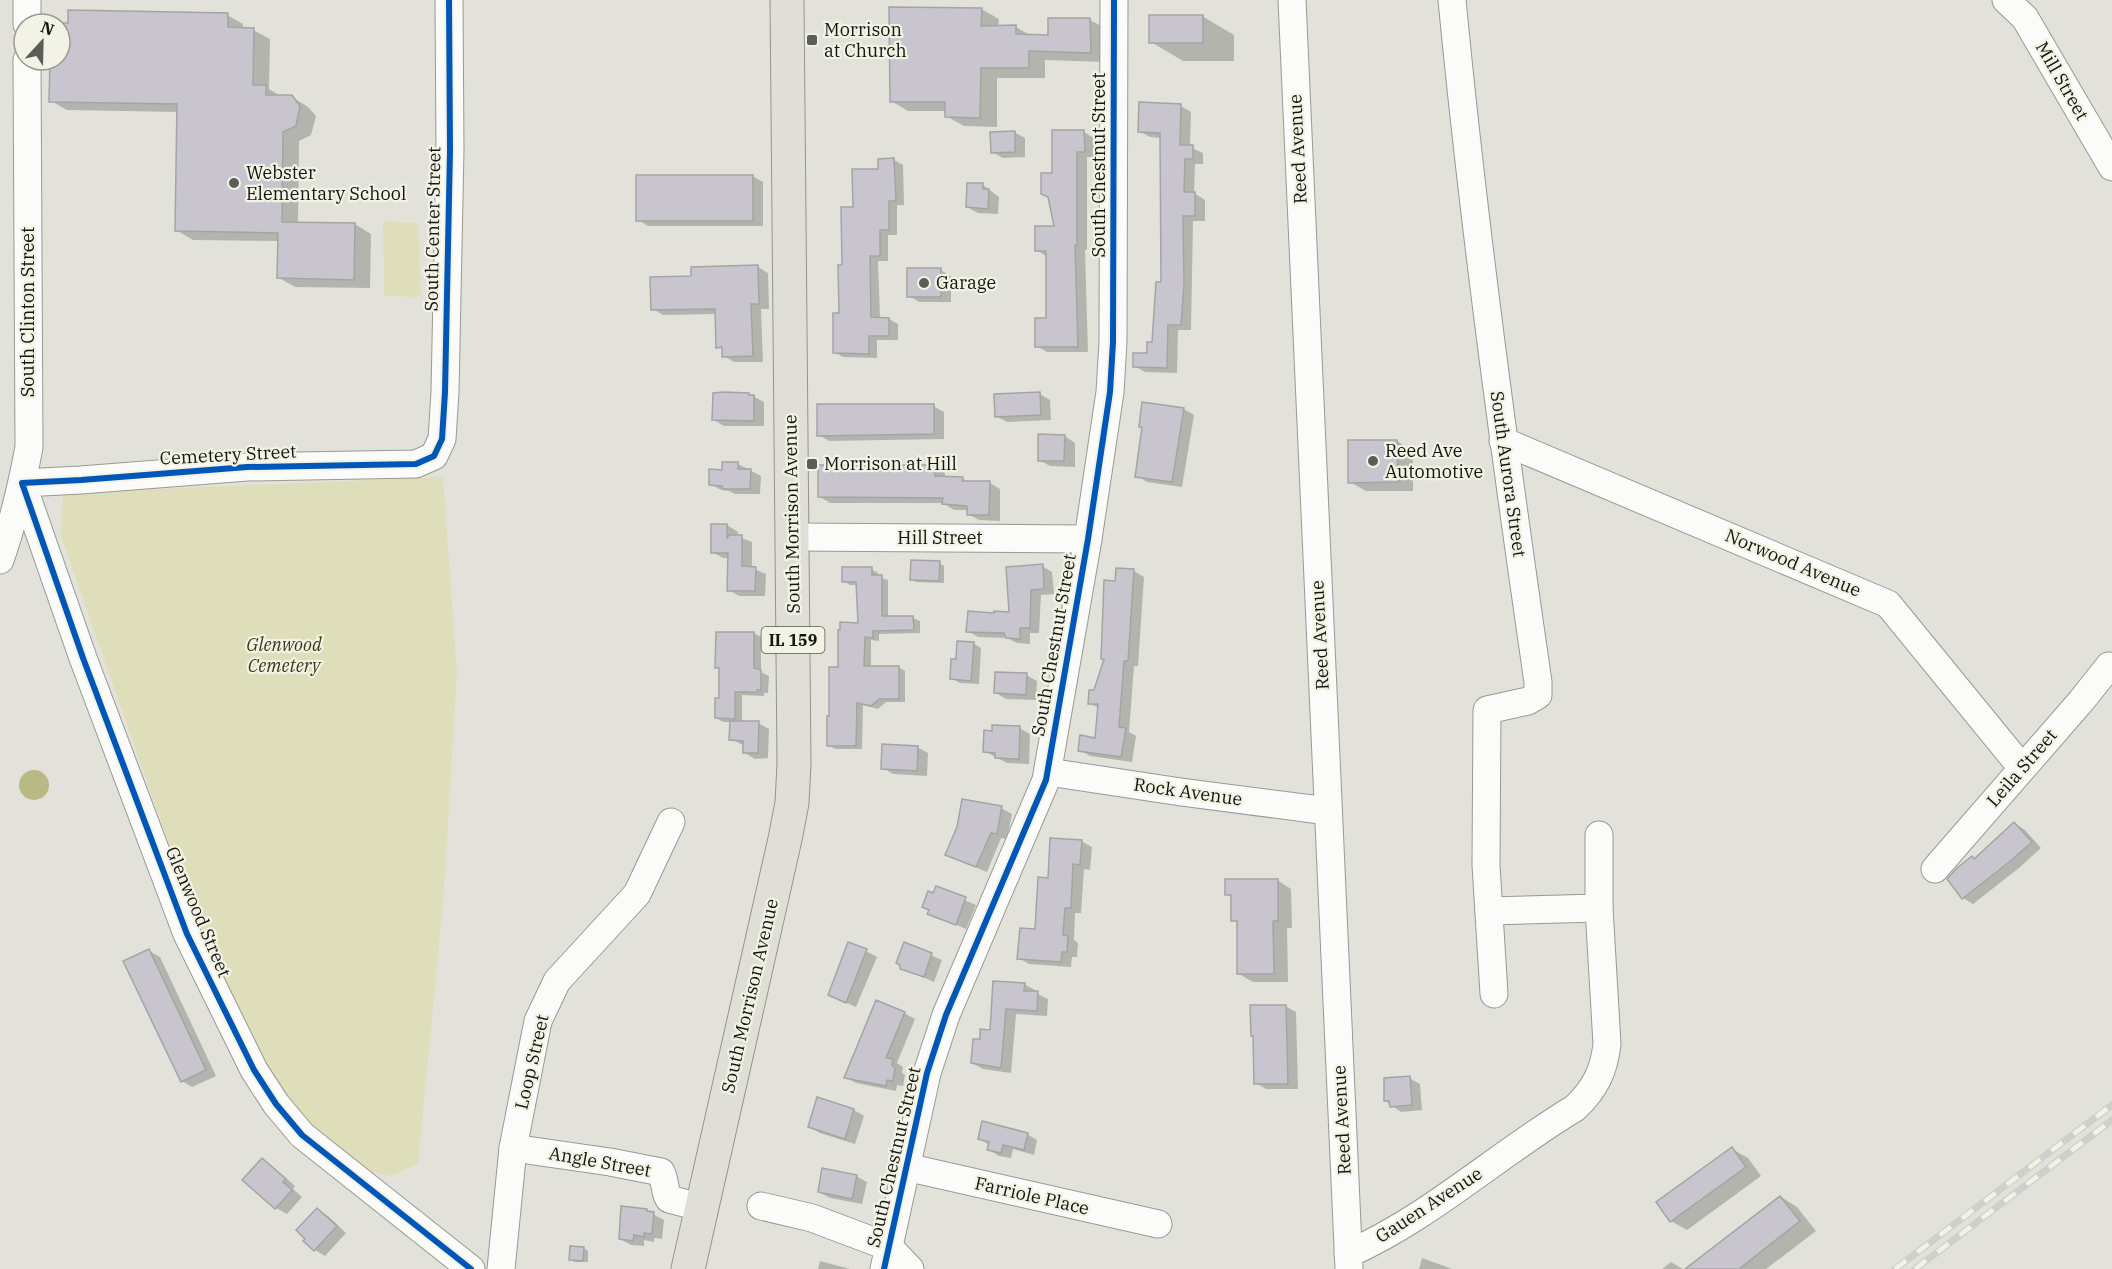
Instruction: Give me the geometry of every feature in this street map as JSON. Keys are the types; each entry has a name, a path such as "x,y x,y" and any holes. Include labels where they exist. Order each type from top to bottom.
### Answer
{"main road":[{"name":"South Morrison Avenue","path":"688,1269 792,802 794,764 787,0"}],"street":[{"name":"South Center Street","path":"434,456 442,439 445,392 450,150 449,0"},
{"name":"South Chestnut Street","path":"886,1258 927,1073 946,1016 1048,772 1088,539 1110,392 1113,342 1114,0"},
{"name":"Reed Avenue","path":"1292,0 1349,1261"},
{"name":"South Aurora Street","path":"1452,0 1465,134 1503,441 1539,682 1538,695 1528,701 1487,710 1486,865 1494,994"},
{"name":"Mill Street","path":"2006,0 2025,18 2112,167"},
{"name":"South Clinton Street","path":"0,560 22,483 29,447 27,72"},
{"name":"Norwood Avenue","path":"1503,441 1888,604 2022,768"},
{"name":"Cemetery Street","path":"22,483 247,467 416,464 434,456"},
{"name":"Glenwood Street","path":"22,483 83,658 187,934 254,1070 276,1104 302,1135 471,1269"},
{"name":"Hill Street","path":"792,537 1088,539"},
{"name":"Leila Street","path":"1935,869 2109,666"},
{"name":"Rock Avenue","path":"1048,772 1328,811"},
{"name":"Loop Street","path":"501,1269 513,1148 538,1021 557,981 637,894 671,822"},
{"path":"1489,911 1599,908 1599,835"},
{"name":"Gauen Avenue","path":"1349,1261 1369,1245 1407,1222 1575,1108 1587,1096 1605,1064 1607,1044 1599,908"},
{"name":"Angle Street","path":"513,1148 610,1162 660,1172 666,1181 666,1195 669,1199 702,1208"},
{"name":"Farriole Place","path":"906,1167 1158,1224"},
{"path":"761,1206 812,1218 910,1269"}],"green space":[{"path":"383,221 418,223 421,297 384,296"},
{"name":"Glenwood Cemetery","path":"443,477 457,673 443,903 418,1164 389,1176 359,1169 275,1091 213,970 61,536 63,493"}],"shaded area":[{"path":"34,770 40,771 48,779 48,791 40,799 34,800 28,799 20,791 19,785 20,779 28,771"}],"building":[{"path":"889,7 982,8 981,26 1016,25 1016,34 1048,35 1048,18 1090,18 1091,53 1029,51 1029,68 981,68 980,118 945,117 945,102 890,102"},
{"path":"68,10 228,13 228,27 254,28 253,85 266,85 266,95 292,95 300,106 296,126 283,132 282,222 355,223 354,280 277,278 278,233 175,231 177,104 49,102 50,72 72,72 72,12"},
{"path":"1149,15 1203,15 1203,43 1149,43"},
{"path":"1139,102 1181,104 1180,145 1193,145 1193,159 1185,159 1184,192 1195,192 1195,216 1183,216 1184,284 1181,325 1168,325 1167,368 1133,367 1133,353 1147,353 1147,342 1152,342 1156,282 1161,282 1160,133 1138,132"},
{"path":"1052,130 1084,130 1085,152 1077,152 1077,245 1075,245 1078,347 1035,347 1035,318 1046,318 1046,251 1035,251 1035,226 1054,226 1048,197 1041,194 1041,173 1052,173"},
{"path":"1015,131 1015,152 991,153 990,132"},
{"path":"894,158 896,201 889,201 889,230 880,230 880,256 870,256 871,317 889,318 889,336 869,336 869,354 833,353 833,313 839,313 838,265 842,265 841,207 853,207 852,169 878,169 878,159"},
{"path":"636,175 753,175 753,221 636,221"},
{"path":"967,183 983,183 983,189 989,189 988,209 966,207"},
{"path":"758,265 759,304 751,304 753,356 722,357 722,347 716,348 715,309 651,310 650,277 691,276 691,267"},
{"name":"Garage","path":"907,268 941,268 941,297 907,297"},
{"path":"1040,392 1041,415 995,417 994,394"},
{"path":"713,393 754,395 754,421 712,420"},
{"path":"1142,402 1184,408 1172,482 1135,477 1142,427 1139,427"},
{"path":"817,404 934,404 934,434 817,436"},
{"path":"1038,434 1065,435 1064,461 1038,461"},
{"name":"Reed Ave Automotive","path":"1348,440 1397,440 1398,482 1348,483"},
{"path":"722,462 738,462 738,469 751,469 750,489 723,489 722,486 709,485 709,469 722,470"},
{"path":"818,465 935,465 935,476 963,477 962,481 990,481 989,515 967,515 967,506 942,504 943,498 818,497"},
{"path":"711,524 727,524 727,538 729,535 742,535 742,566 756,567 755,591 727,591 728,553 711,553"},
{"path":"911,560 940,561 939,581 910,580"},
{"path":"1043,564 1044,589 1031,590 1030,628 1020,628 1020,639 1006,638 1004,633 966,632 968,611 1009,612 1006,567"},
{"path":"842,567 872,567 872,575 882,575 882,616 913,616 914,630 873,631 873,638 865,637 864,666 899,666 899,699 879,699 871,706 857,703 856,746 827,746 829,667 838,667 840,622 858,623 856,582 842,582"},
{"path":"1116,568 1134,569 1128,661 1124,661 1119,727 1126,728 1121,757 1078,751 1080,735 1095,738 1098,704 1088,704 1089,690 1094,690 1104,659 1101,659 1104,580 1115,581"},
{"path":"716,632 754,632 754,668 761,670 761,690 735,692 735,719 715,718 715,698 719,698 719,668 715,668"},
{"path":"957,641 974,642 971,681 950,679 951,659 956,659"},
{"path":"995,672 1027,673 1026,695 994,693"},
{"path":"730,721 759,721 758,753 743,753 743,741 729,740"},
{"path":"992,725 1020,726 1019,759 995,758 995,753 983,752 984,730 992,731"},
{"path":"882,744 918,746 917,771 881,769"},
{"path":"962,799 1002,806 997,834 991,833 976,867 945,855 957,827"},
{"path":"2014,822 2032,842 1962,899 1947,879 1972,856 1974,859"},
{"path":"1050,838 1082,840 1080,865 1073,864 1071,908 1065,908 1063,935 1068,936 1067,952 1062,952 1061,962 1017,959 1020,928 1035,929 1038,877 1048,878"},
{"path":"1225,879 1278,879 1278,921 1273,921 1274,974 1237,974 1237,921 1231,921 1231,895 1225,895"},
{"path":"936,886 966,897 956,925 927,914 929,910 922,907 928,891 933,893"},
{"path":"848,942 867,949 846,1003 828,995"},
{"path":"904,942 932,953 924,977 900,969 900,965 896,963"},
{"path":"149,949 206,1070 181,1082 123,961"},
{"path":"993,981 1025,983 1024,991 1038,991 1037,1011 1006,1009 1001,1068 971,1063 973,1039 980,1039 980,1029 990,1030"},
{"path":"876,1000 905,1012 886,1058 893,1059 892,1065 895,1068 893,1081 887,1080 886,1086 844,1078"},
{"path":"1250,1005 1286,1005 1288,1084 1254,1084"},
{"path":"1410,1076 1412,1105 1390,1107 1389,1101 1384,1101 1384,1078"},
{"path":"817,1097 854,1109 845,1139 808,1127"},
{"path":"982,1121 1028,1133 1024,1150 1003,1145 1001,1153 987,1150 989,1142 978,1139"},
{"path":"1732,1147 1746,1167 1670,1222 1656,1202"},
{"path":"262,1158 286,1179 283,1182 292,1190 275,1209 242,1180"},
{"path":"822,1168 857,1175 852,1199 818,1192"},
{"path":"1780,1196 1800,1221 1739,1269 1685,1269"},
{"path":"621,1206 654,1212 652,1234 644,1233 644,1237 634,1235 633,1241 619,1239"},
{"path":"317,1208 337,1226 314,1251 303,1241 305,1239 296,1230"},
{"path":"570,1246 584,1247 583,1261 569,1260"}],"railway":[{"path":"1895,1269 2112,1105"},
{"path":"1915,1269 2112,1120"}],"cycle path":[{"path":"449,0 450,150 445,392 442,439 434,456 416,464 247,467 22,483 83,658 187,934 254,1070 276,1104 302,1135 471,1269"},
{"path":"884,1269 927,1073 946,1015 1046,780 1088,539 1110,392 1113,342 1114,0"}],"place":[{"name":"Morrison at Church","path":"812,40"},
{"name":"Webster Elementary School","path":"234,183"},
{"name":"Garage","path":"924,283"},
{"name":"Reed Ave Automotive","path":"1373,461"},
{"name":"Morrison at Hill","path":"812,464"}]}
